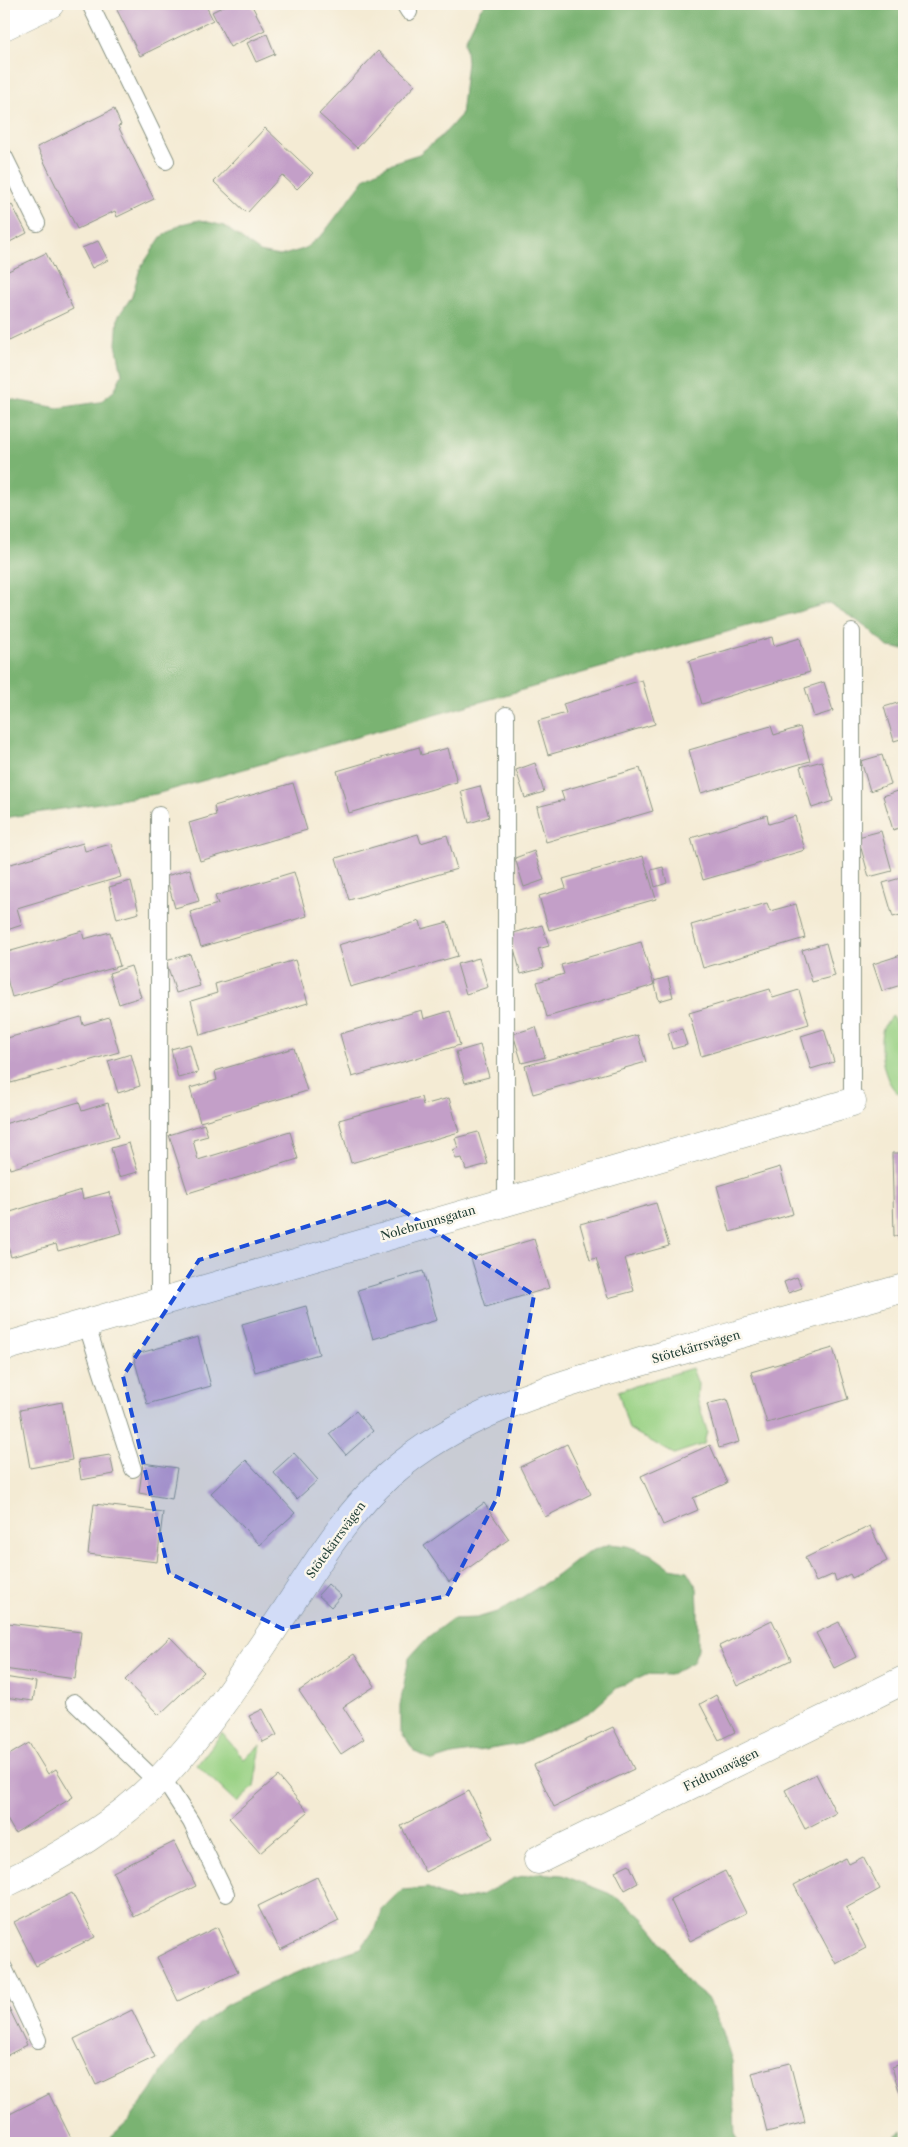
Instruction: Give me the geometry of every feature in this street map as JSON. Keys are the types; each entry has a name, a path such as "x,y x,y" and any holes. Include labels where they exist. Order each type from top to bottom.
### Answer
{"street":[{"path":"4,26 50,4"},
{"name":"Nolebrunnsgatan","path":"4,1347 506,1200 852,1102"},
{"name":"Stötekärrsvägen","path":"4,1884 54,1859 99,1831 159,1780 217,1711 354,1510 390,1474 432,1443 473,1420 546,1389 904,1288"},
{"name":"Fridtunavägen","path":"538,1860 904,1680"}],"lane":[{"path":"90,4 166,161"},
{"path":"4,156 37,223"},
{"path":"852,632 852,1102"},
{"path":"506,715 506,1200"},
{"path":"159,815 160,1302"},
{"path":"86,1323 132,1469"},
{"path":"74,1702 159,1780 192,1822 226,1894"},
{"path":"4,1968 38,2040"}],"highlighted area":[{"path":"388,1201 534,1295 498,1496 447,1596 283,1629 169,1573 123,1376 199,1260"}],"green space":[{"path":"485,4 904,4 904,649 888,647 867,627 829,603 156,794 4,818 4,398 58,408 100,402 114,391 122,374 116,344 118,317 132,296 140,269 161,237 181,224 200,220 224,226 260,252 280,256 304,249 323,234 366,177 394,162 419,154 443,135 461,115 467,62 465,41 481,8"},
{"path":"893,1015 900,1044 904,1044 904,1096 891,1086 882,1056 881,1036 883,1028"},
{"path":"692,1368 698,1384 697,1398 707,1431 704,1444 674,1454 629,1429 618,1391"},
{"path":"610,1544 627,1546 650,1554 670,1568 687,1571 697,1588 698,1649 693,1662 669,1675 646,1674 617,1688 590,1712 521,1744 452,1755 433,1761 415,1752 400,1730 400,1705 409,1658 428,1637 452,1619 477,1618 500,1611 558,1575 586,1553"},
{"path":"222,1733 244,1759 261,1745 254,1787 237,1803 197,1765"},
{"path":"537,1873 562,1875 608,1893 627,1904 643,1918 658,1936 687,1982 707,1998 720,2024 732,2061 735,2136 740,2143 105,2143 129,2121 165,2067 199,2026 226,2005 267,1985 331,1958 361,1948 376,1928 383,1908 401,1890 428,1888 456,1901 481,1895 515,1878"},
{"path":"903,2131 904,2143 888,2143"}],"building":[{"path":"129,4 205,4 213,20 140,56 117,10"},
{"path":"228,4 251,4 265,30 230,47 212,12"},
{"path":"267,34 275,54 256,62 247,43"},
{"path":"378,51 415,85 357,148 319,114"},
{"path":"114,109 121,125 118,126 154,199 117,217 115,211 77,229 37,147"},
{"path":"265,128 313,173 297,189 282,175 247,213 214,182"},
{"path":"12,205 27,233 4,245 4,210"},
{"path":"98,241 108,260 92,268 82,248"},
{"path":"46,253 73,309 9,340 4,331 4,273"},
{"path":"772,637 774,646 800,638 810,672 702,704 689,661"},
{"path":"642,680 655,724 548,755 538,721 566,713 563,704"},
{"path":"824,682 833,711 814,717 805,688"},
{"path":"904,701 904,738 894,741 884,707"},
{"path":"771,726 774,735 800,727 810,761 701,793 689,750"},
{"path":"419,747 421,755 448,748 457,782 349,813 337,771"},
{"path":"882,755 891,784 870,791 861,761"},
{"path":"822,761 833,801 812,808 800,767"},
{"path":"535,763 544,792 525,798 516,770"},
{"path":"640,768 653,811 546,842 537,807 564,800 561,791"},
{"path":"293,783 307,830 200,861 189,823 216,815 214,806"},
{"path":"480,786 489,817 469,823 461,791"},
{"path":"904,789 904,826 893,830 883,796"},
{"path":"767,815 769,824 795,816 805,850 703,880 691,838"},
{"path":"881,831 892,871 869,877 858,837"},
{"path":"418,834 421,843 447,835 457,869 349,900 336,858"},
{"path":"83,843 85,851 111,844 121,877 17,908 22,925 4,931 4,866"},
{"path":"534,851 544,880 524,887 515,858"},
{"path":"643,856 656,899 549,930 539,896 566,888 563,879"},
{"path":"663,867 667,883 655,887 651,870"},
{"path":"190,869 199,901 175,908 166,876"},
{"path":"294,872 307,916 201,947 190,912 218,904 215,896"},
{"path":"904,877 904,914 893,917 883,883"},
{"path":"131,881 139,913 117,919 109,887"},
{"path":"767,903 770,911 796,904 805,938 703,968 691,925"},
{"path":"420,921 422,929 448,922 458,956 350,987 338,945"},
{"path":"542,925 549,946 538,949 544,968 521,974 510,934"},
{"path":"82,931 84,939 110,932 120,966 12,997 4,968 4,953"},
{"path":"641,942 654,985 547,1017 537,982 564,974 561,965"},
{"path":"826,943 835,976 812,982 802,950"},
{"path":"190,954 200,986 176,993 166,961"},
{"path":"904,954 904,984 882,991 873,964"},
{"path":"479,958 488,987 466,994 457,964"},
{"path":"295,960 308,1003 200,1035 191,1001 217,993 215,984"},
{"path":"131,966 141,997 119,1004 109,973"},
{"path":"668,977 673,997 659,1001 654,981"},
{"path":"770,989 773,998 799,990 809,1024 701,1056 689,1013"},
{"path":"422,1010 424,1019 450,1011 460,1045 352,1077 340,1034"},
{"path":"81,1017 83,1025 109,1017 119,1052 11,1083 4,1058 4,1039"},
{"path":"536,1027 545,1057 522,1063 513,1034"},
{"path":"682,1029 687,1045 672,1049 668,1033"},
{"path":"824,1029 834,1062 811,1069 801,1036"},
{"path":"638,1035 646,1062 533,1094 525,1066"},
{"path":"190,1044 198,1073 178,1078 171,1049"},
{"path":"480,1045 489,1077 465,1083 456,1052"},
{"path":"294,1048 307,1091 200,1122 190,1088 217,1080 215,1071"},
{"path":"131,1054 140,1086 118,1093 108,1061"},
{"path":"421,1097 423,1105 449,1098 459,1132 351,1163 339,1120"},
{"path":"79,1102 82,1111 108,1103 118,1137 10,1169 4,1149 4,1124"},
{"path":"204,1124 208,1136 193,1140 198,1160 290,1132 298,1159 188,1193 169,1135"},
{"path":"478,1132 488,1164 466,1170 462,1158 456,1159 453,1150 458,1148 455,1138"},
{"path":"129,1143 138,1172 119,1177 111,1148"},
{"path":"892,1153 904,1153 904,1235 894,1236"},
{"path":"780,1167 793,1214 730,1232 717,1186"},
{"path":"81,1190 83,1199 109,1192 122,1233 58,1251 56,1244 11,1257 4,1233 4,1214"},
{"path":"656,1203 669,1246 625,1258 634,1291 608,1298 596,1258 590,1260 580,1224"},
{"path":"534,1239 549,1288 486,1307 471,1258"},
{"path":"423,1271 437,1320 373,1339 358,1290"},
{"path":"797,1277 802,1288 788,1293 784,1282"},
{"path":"306,1306 319,1354 255,1372 242,1324"},
{"path":"198,1337 211,1386 147,1404 133,1355"},
{"path":"833,1348 848,1399 767,1423 751,1372"},
{"path":"727,1399 739,1442 719,1448 707,1404"},
{"path":"62,1402 72,1460 30,1468 20,1410"},
{"path":"356,1411 373,1431 346,1455 329,1434"},
{"path":"4,1417 7,1430 4,1431"},
{"path":"567,1444 591,1494 545,1517 520,1467"},
{"path":"710,1445 727,1483 693,1498 698,1510 663,1525 641,1476"},
{"path":"294,1453 318,1480 297,1499 273,1472"},
{"path":"110,1455 114,1474 81,1480 78,1460"},
{"path":"246,1460 295,1513 260,1545 211,1493"},
{"path":"143,1463 177,1468 172,1499 139,1493"},
{"path":"484,1503 509,1539 449,1582 424,1546"},
{"path":"94,1504 163,1512 157,1562 88,1554"},
{"path":"870,1526 887,1561 852,1578 850,1574 836,1581 834,1574 816,1582 805,1558"},
{"path":"328,1584 341,1596 331,1607 318,1595"},
{"path":"772,1620 791,1660 737,1686 719,1646"},
{"path":"839,1622 856,1657 834,1668 816,1633"},
{"path":"8,1623 81,1632 75,1679 4,1669"},
{"path":"170,1637 204,1672 159,1715 125,1680"},
{"path":"354,1654 375,1686 343,1707 364,1739 341,1754 299,1691"},
{"path":"4,1677 36,1682 33,1701 4,1697"},
{"path":"716,1695 735,1732 719,1740 700,1704"},
{"path":"263,1709 277,1735 263,1742 249,1716"},
{"path":"613,1727 634,1769 554,1807 534,1765"},
{"path":"29,1743 48,1774 56,1769 73,1797 15,1833 4,1814 4,1803 7,1801 4,1795 4,1758"},
{"path":"816,1774 836,1813 805,1829 785,1790"},
{"path":"278,1776 308,1812 260,1853 229,1818"},
{"path":"469,1791 493,1838 425,1872 401,1826"},
{"path":"174,1842 196,1886 134,1917 113,1872"},
{"path":"863,1857 880,1889 846,1908 866,1948 836,1964 794,1885 846,1858 849,1864"},
{"path":"629,1864 638,1883 625,1890 615,1871"},
{"path":"725,1871 746,1913 690,1941 670,1899"},
{"path":"317,1877 339,1921 280,1950 258,1906"},
{"path":"72,1893 95,1937 36,1966 14,1922"},
{"path":"217,1927 238,1972 178,2001 157,1957"},
{"path":"4,1998 27,2045 4,2057"},
{"path":"132,2010 155,2057 96,2085 74,2039"},
{"path":"790,2063 805,2122 767,2132 752,2073"},
{"path":"904,2063 904,2108 892,2067"},
{"path":"49,2094 71,2138 61,2143 4,2143 4,2117"}]}
